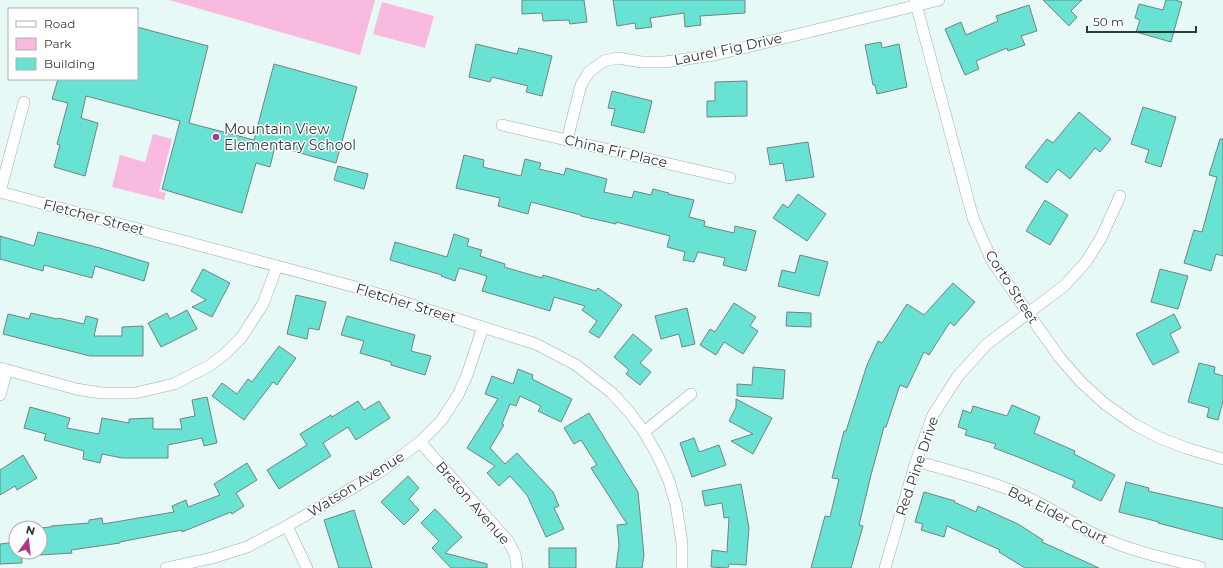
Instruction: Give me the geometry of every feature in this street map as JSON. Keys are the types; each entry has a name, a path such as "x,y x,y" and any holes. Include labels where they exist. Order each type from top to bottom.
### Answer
{"street":[{"name":"Laurel Fig Drive","path":"567,140 581,85 589,72 604,61 618,58 641,62 665,62 714,55 916,3 939,0"},
{"name":"Corto Street","path":"916,3 973,218 992,261 1028,313 1065,362 1081,382 1105,404 1135,424 1160,438 1186,448 1223,458"},
{"path":"0,192 24,102"},
{"name":"China Fir Place","path":"502,125 730,178"},
{"name":"Fletcher Street","path":"0,192 359,288 536,344 576,364 612,393 630,413 644,432 661,462 669,481 676,505 682,543 682,568"},
{"name":"Red Pine Drive","path":"885,568 916,461 933,415 958,376 987,344 1064,286 1086,262 1101,238 1120,196"},
{"path":"0,395 4,369 76,389 101,393 135,393 174,384 209,366 241,338 263,304 277,266"},
{"name":"Watson Avenue","path":"166,568 212,558 247,547 287,526 380,472 420,442 441,421 458,395 467,375 483,327"},
{"path":"644,432 691,394"},
{"name":"Breton Avenue","path":"420,442 508,542 515,554 516,568"},
{"name":"Box Elder Court","path":"916,461 986,481 1018,493 1049,507 1094,534 1124,547 1148,555 1200,568"},
{"path":"287,526 307,568"}],"green space":[{"path":"169,0 375,0 360,55"},
{"path":"382,2 434,16 425,48 373,34"},
{"path":"153,134 172,139 159,191 166,193 164,200 112,187 120,155 145,162"}],"building":[{"path":"522,0 584,0 587,22 570,24 569,20 543,21 542,13 522,14"},
{"path":"613,0 745,0 745,13 700,16 701,25 685,27 684,13 650,18 652,27 636,29 635,23 617,26"},
{"path":"1043,0 1082,0 1071,11 1077,17 1069,26"},
{"path":"1166,0 1182,2 1171,42 1136,32 1140,20 1135,18 1139,4 1163,10"},
{"path":"1029,5 1037,31 1021,36 1025,45 1008,51 1007,48 976,61 979,69 965,75 945,29 961,22 966,35 998,21 996,16"},
{"path":"138,27 208,46 189,123 254,140 274,64 357,87 336,163 275,146 270,167 256,163 242,213 162,189 180,121 86,96 81,118 98,123 85,176 54,167 60,145 57,144 68,103 52,99 58,80 138,80"},
{"path":"881,42 882,48 899,44 907,87 877,94 875,85 873,85 865,45"},
{"path":"476,44 517,54 519,48 552,56 542,96 526,92 528,86 492,77 490,82 469,77"},
{"path":"747,81 747,116 707,117 707,101 715,101 715,82"},
{"path":"612,91 652,101 644,133 611,125 615,109 608,108"},
{"path":"1143,107 1176,117 1161,167 1145,162 1149,150 1131,144"},
{"path":"1079,112 1111,139 1100,152 1095,148 1070,179 1058,169 1047,183 1025,167 1047,139 1053,143"},
{"path":"1220,139 1223,139 1223,256 1216,254 1211,271 1184,263 1194,230 1202,232 1217,177 1209,175"},
{"path":"808,142 814,177 786,181 783,163 770,165 767,148"},
{"path":"464,155 484,160 483,167 521,176 525,159 541,163 539,169 564,175 566,168 607,179 604,192 632,198 634,191 651,195 653,189 694,200 689,217 705,221 704,226 734,233 735,226 756,231 746,271 723,265 725,258 698,252 694,262 683,260 685,252 667,247 670,236 616,222 616,224 581,216 531,202 528,214 498,206 500,198 456,188"},
{"path":"338,166 368,174 364,189 334,180"},
{"path":"798,194 826,214 807,241 773,218 783,204 788,208"},
{"path":"1045,200 1068,215 1050,245 1026,231"},
{"path":"38,232 100,248 149,263 144,281 95,266 92,278 44,265 43,271 0,259 0,236 34,246"},
{"path":"454,234 469,239 467,246 482,250 480,256 505,264 504,267 542,278 543,275 596,291 598,288 622,305 599,338 589,332 597,321 582,310 585,306 554,297 550,311 482,291 487,276 459,268 455,281 441,276 442,275 390,260 395,242 447,257"},
{"path":"800,255 828,262 819,296 778,286 782,270 795,273"},
{"path":"203,269 230,283 212,317 192,307 206,300 191,291"},
{"path":"1160,269 1188,276 1178,309 1151,302"},
{"path":"953,283 975,302 954,326 950,322 929,355 924,352 907,388 900,385 886,427 884,427 871,475 859,525 863,526 851,568 811,568 825,516 830,517 839,479 832,478 844,431 846,431 867,365 878,341 882,343 907,304 924,315"},
{"path":"296,295 326,302 319,330 309,328 307,339 287,334"},
{"path":"734,303 756,317 750,326 758,331 743,354 724,342 716,355 700,345 710,329 715,332"},
{"path":"687,308 695,344 682,347 679,334 661,339 655,316"},
{"path":"187,310 197,329 161,347 148,323 167,313 170,319"},
{"path":"787,312 811,313 811,327 786,326"},
{"path":"31,313 84,324 86,316 98,319 94,336 122,336 122,327 143,326 143,356 90,356 3,334 8,314 29,319"},
{"path":"1174,314 1181,328 1170,334 1179,352 1153,365 1136,334"},
{"path":"347,316 415,335 411,351 431,356 425,375 391,365 391,362 360,353 364,341 341,335"},
{"path":"633,334 652,350 640,363 651,372 640,385 626,374 629,370 614,357"},
{"path":"279,346 296,358 277,385 273,382 244,420 212,396 222,383 237,394 248,379 252,382"},
{"path":"1199,363 1215,367 1214,373 1223,376 1223,401 1218,420 1207,417 1209,408 1188,402"},
{"path":"753,367 785,370 783,399 737,396 737,384 752,385"},
{"path":"518,369 533,375 532,379 572,399 561,422 538,411 541,406 520,396 516,406 510,404 502,424 504,425 490,448 505,464 517,453 553,492 559,506 554,508 564,529 546,537 527,495 510,476 499,486 487,473 495,466 467,448 498,399 485,394 492,376 513,384"},
{"path":"207,397 217,443 204,446 202,438 168,445 168,458 122,458 102,454 100,463 83,459 84,451 44,440 46,434 24,428 30,407 70,418 67,428 99,434 102,418 129,423 129,419 153,418 153,429 182,429 180,419 195,416 192,400"},
{"path":"736,399 772,418 753,454 731,441 753,434 729,421 736,407"},
{"path":"358,401 364,410 379,401 390,418 356,440 348,427 323,443 331,456 279,489 267,470 307,445 300,434"},
{"path":"1012,405 1040,417 1034,433 1075,451 1074,454 1115,475 1101,501 1072,487 1075,481 994,448 996,444 965,435 967,430 958,427 963,410 971,413 973,406 1007,416"},
{"path":"589,413 638,492 644,555 642,568 616,568 619,545 617,525 627,524 591,468 597,465 581,440 574,444 564,428"},
{"path":"694,438 699,452 719,445 726,465 692,477 680,443"},
{"path":"23,455 37,478 17,490 15,486 0,495 0,470"},
{"path":"247,463 257,480 236,493 244,506 232,514 231,512 182,532 182,530 120,543 71,550 72,553 48,554 48,527 89,523 89,520 102,518 103,524 174,512 172,506 186,500 188,507 220,495 214,484"},
{"path":"408,476 419,488 409,499 419,510 404,525 381,502"},
{"path":"1126,482 1149,488 1148,491 1223,508 1223,540 1119,512"},
{"path":"741,484 749,528 746,565 729,564 728,568 711,567 712,550 727,552 729,517 724,518 722,503 705,506 702,491"},
{"path":"924,492 955,501 954,502 976,512 978,506 1018,524 1043,540 1042,542 1099,568 1025,568 999,552 1000,550 947,526 944,537 921,530 923,524 915,522"},
{"path":"435,509 462,537 445,553 487,564 487,568 451,568 432,548 439,541 421,523"},
{"path":"354,510 372,568 339,568 324,520"},
{"path":"8,543 8,560 22,560 22,563 0,564 0,544"},
{"path":"549,548 576,548 576,568 549,568"}],"place":[{"name":"Mountain View Elementary School","path":"216,137"}]}
